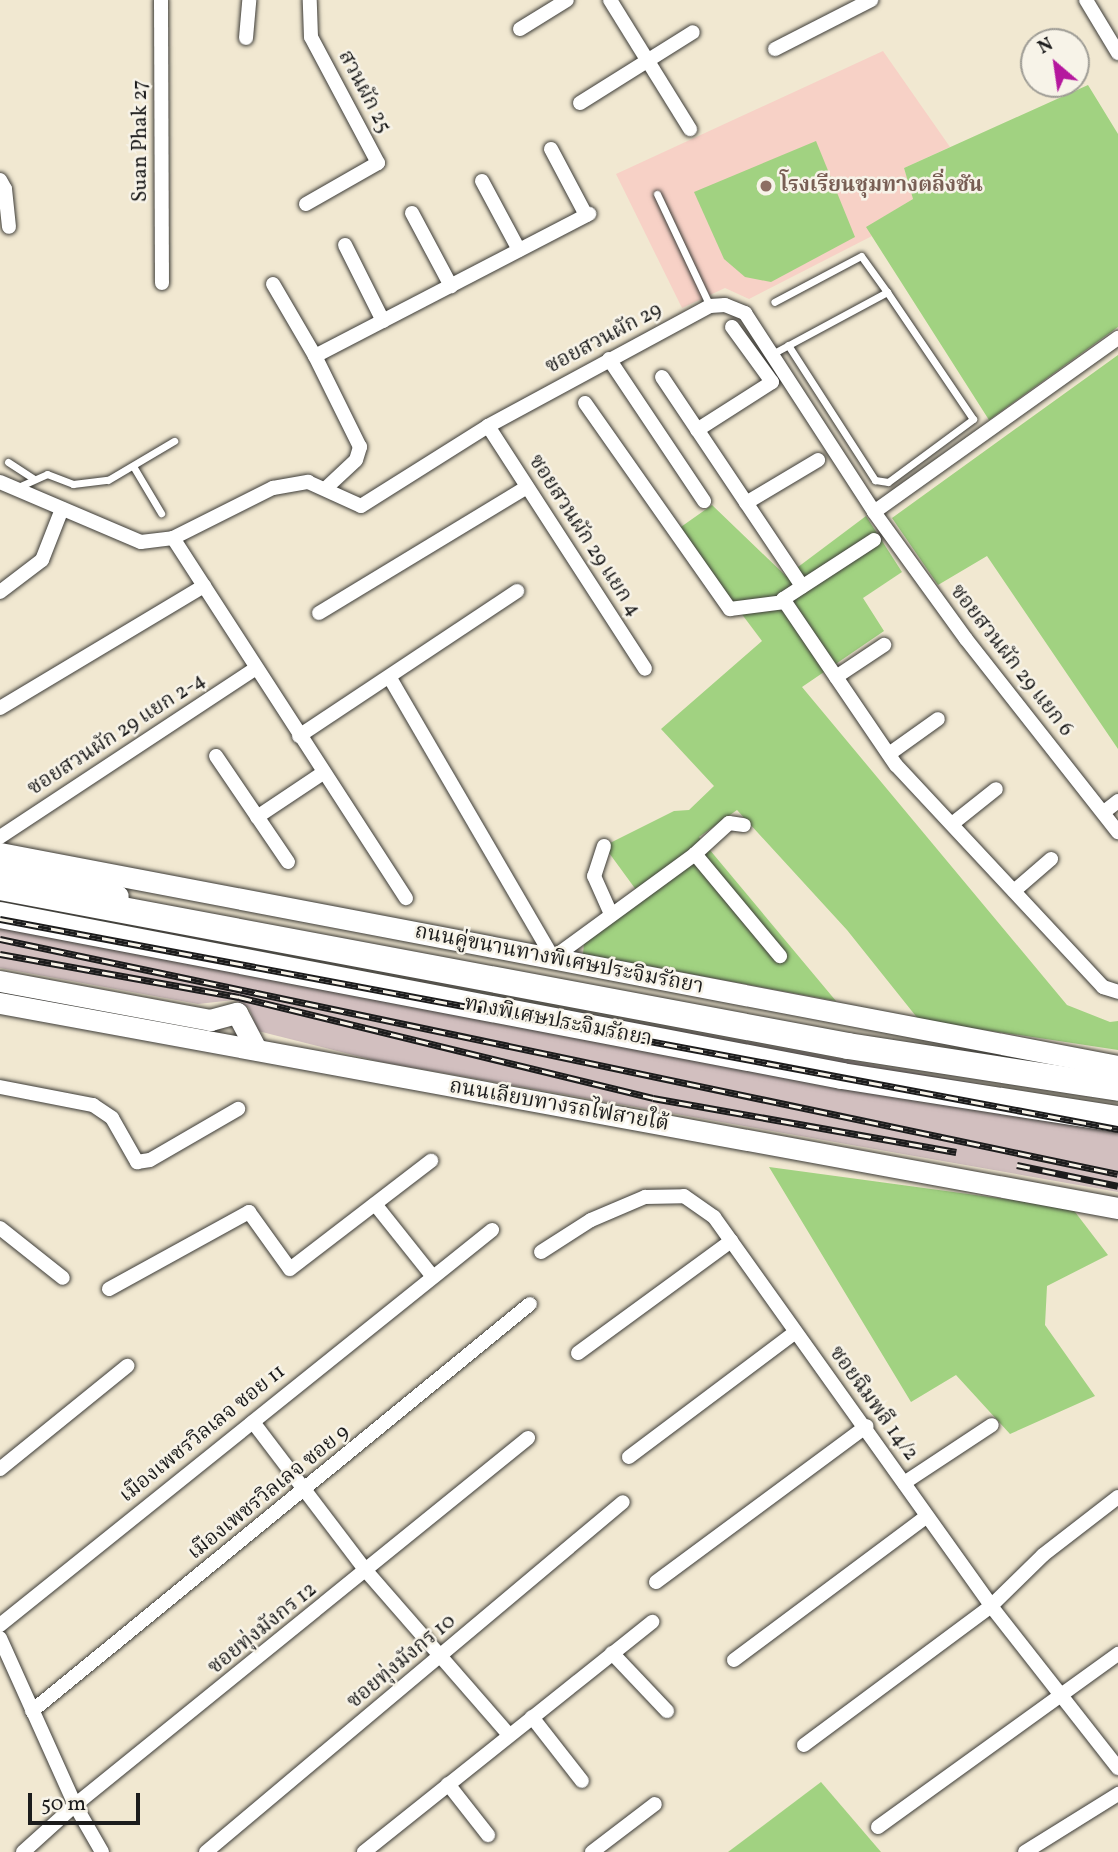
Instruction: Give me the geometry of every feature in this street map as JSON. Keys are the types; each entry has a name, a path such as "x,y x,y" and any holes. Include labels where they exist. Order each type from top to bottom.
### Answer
{"highway":[{"name":"ทางพิเศษประจิมรัถยา","path":"0,887 834,1043 1118,1088"},
{"name":"ทางพิเศษประจิมรัถยา","path":"0,915 842,1076 1118,1119"}],"main road":[{"name":"ถนนคู่ขนานทางพิเศษประจิมรัถยา","path":"0,853 1118,1066"},
{"path":"0,873 233,918 256,934 288,909"},
{"path":"0,981 209,1020 237,1013 256,1049"},
{"name":"ถนนเลียบทางรถไฟสายใต้","path":"0,1003 1118,1208"}],"street":[{"name":"Suan Phak 27","path":"162,0 162,283"},
{"path":"246,38 249,0"},
{"name":"สวนผัก 25","path":"306,204 378,163 311,37 310,0"},
{"path":"520,29 567,0"},
{"path":"610,0 690,129"},
{"path":"775,49 870,0"},
{"path":"1086,0 1118,53"},
{"path":"580,103 693,33"},
{"path":"315,356 587,214 551,149"},
{"path":"0,180 5,189 9,227"},
{"path":"482,181 519,250"},
{"path":"412,213 451,286"},
{"path":"345,245 383,321"},
{"path":"273,284 315,356 360,447 356,460 325,489"},
{"path":"710,306 725,304 746,313 874,512 1118,338"},
{"name":"ซอยสวนผัก 29","path":"0,482 141,542 173,538 273,488 308,482 361,506 488,426 710,306"},
{"path":"697,430 772,382 732,327"},
{"path":"609,359 704,501"},
{"path":"662,377 802,586"},
{"path":"584,403 730,609 785,602"},
{"name":"ซอยสวนผัก 29 แยก 4","path":"488,426 645,669"},
{"path":"746,503 818,460"},
{"path":"319,613 527,487"},
{"path":"0,592 42,559 62,509"},
{"name":"ซอยสวนผัก 29 แยก 6","path":"874,512 966,639 1118,832"},
{"path":"173,538 406,898"},
{"path":"874,540 783,599 889,754 1103,987 1118,992"},
{"path":"0,708 204,586"},
{"path":"299,736 390,678 517,591"},
{"path":"836,677 884,645"},
{"name":"ซอยสวนผัก 29 แยก 2-4","path":"0,837 256,668"},
{"path":"390,678 553,958 695,854 729,824 744,825"},
{"path":"889,754 938,719"},
{"path":"216,756 288,862"},
{"path":"257,817 323,773"},
{"path":"952,824 996,789"},
{"path":"1104,812 1118,801"},
{"path":"604,846 594,876 611,914"},
{"path":"695,854 780,956"},
{"path":"1014,891 1051,859"},
{"path":"0,1087 93,1105 112,1118 138,1162 150,1160 238,1109"},
{"path":"109,1289 249,1212 289,1269 431,1161"},
{"name":"ซอยฉิมพลี 14/2","path":"541,1252 592,1220 645,1196 684,1196 714,1217 794,1333 867,1426 926,1517 991,1606 1118,1768"},
{"path":"376,1204 433,1276"},
{"path":"0,1228 63,1278"},
{"name":"เมืองเพชรวิลเลจ ซอย 11","path":"0,1625 492,1230"},
{"path":"578,1353 731,1241"},
{"name":"เมืองเพชรวิลเลจ ซอย 9","path":"32,1711 306,1491 530,1304"},
{"path":"629,1457 794,1333"},
{"path":"0,1469 127,1366"},
{"path":"253,1422 367,1572 509,1735"},
{"path":"904,1483 992,1424"},
{"path":"656,1581 867,1426"},
{"name":"ซอยทุ่งมังกร 12","path":"23,1852 75,1805 367,1572 528,1438"},
{"path":"804,1745 991,1606 1043,1555 1118,1497"},
{"name":"ซอยทุ่งมังกร 10","path":"205,1852 623,1502"},
{"path":"734,1660 926,1517"},
{"path":"363,1852 652,1622"},
{"path":"0,1637 75,1805 102,1852"},
{"path":"612,1653 667,1711"},
{"path":"878,1827 1059,1693 1118,1654"},
{"path":"532,1717 582,1781"},
{"path":"448,1784 488,1835"},
{"path":"1025,1852 1118,1794"},
{"path":"592,1852 655,1804"}],"lane":[{"path":"657,194 710,306"},
{"path":"775,302 861,256 973,419 888,482 875,480 788,345"},
{"path":"771,354 887,292"},
{"path":"15,488 47,474 88,485 108,480 174,441"},
{"path":"8,462 33,478"},
{"path":"133,466 161,513"}],"shaded area":[{"name":"โรงเรียนชุมทางตลิ่งชัน","path":"883,51 950,147 904,168 913,199 867,227 872,236 749,299 725,288 682,308 616,174"},
{"path":"0,907 1118,1109 1118,1192 381,1062 258,1031 249,1008 234,1000 198,1004 0,968"}],"green space":[{"path":"1090,88 1118,134 1118,327 989,420 866,227 913,199 904,168 1059,98 1090,98"},
{"path":"816,141 855,237 771,282 745,277 724,259 694,192"},
{"path":"1118,355 1118,749 987,556 938,585 892,518"},
{"path":"712,505 786,576 866,516 902,572 863,598 884,631 802,687 1067,1005 1110,1022 1118,1021 1118,1050 919,1020 847,930 737,810 699,837 836,1001 583,954 584,943 642,898 604,846 674,811 689,810 714,786 661,729 762,641 678,529"},
{"path":"769,1167 1072,1208 1108,1255 1047,1286 1045,1325 1095,1396 1010,1434 956,1375 911,1402"},
{"path":"821,1782 881,1852 728,1852"}],"railway":[{"path":"0,919 1118,1129"},
{"path":"0,939 1118,1174"},
{"path":"0,954 239,997 653,1098 956,1152"},
{"path":"1017,1165 1118,1186"}],"place":[{"name":"โรงเรียนชุมทางตลิ่งชัน","path":"766,186"}]}
